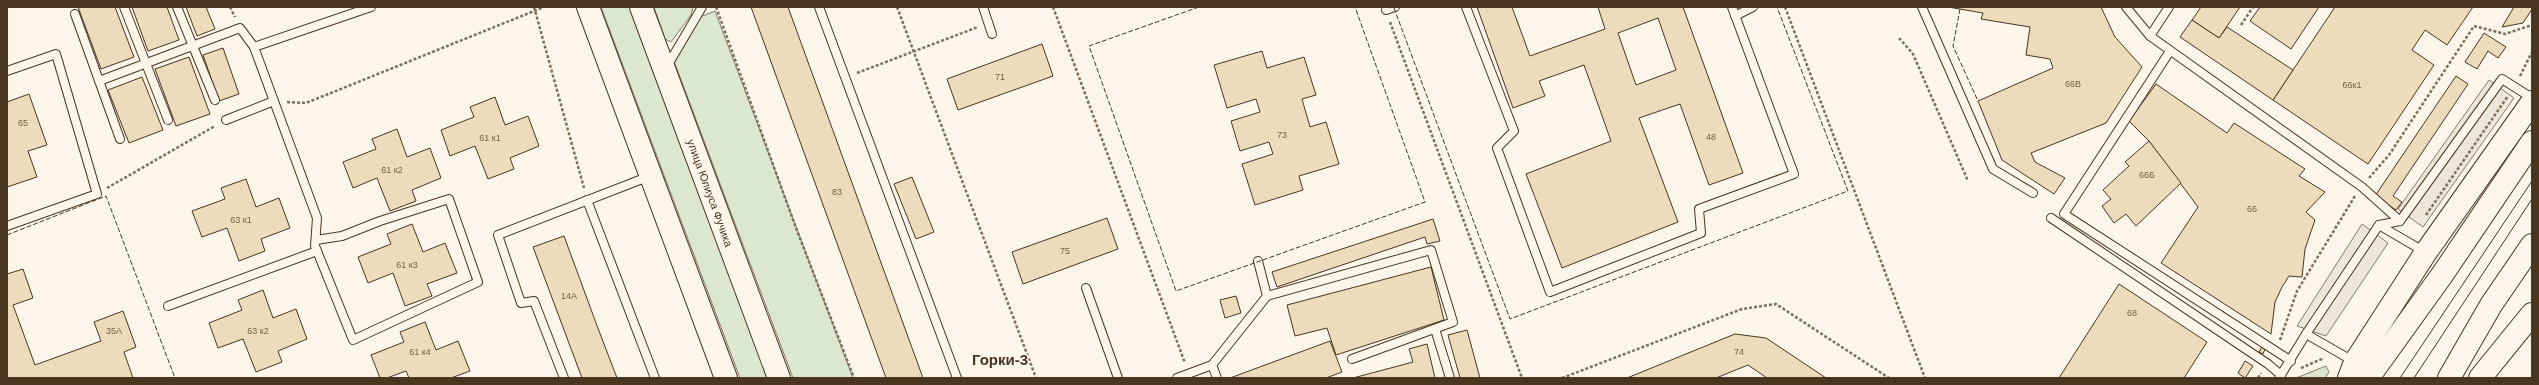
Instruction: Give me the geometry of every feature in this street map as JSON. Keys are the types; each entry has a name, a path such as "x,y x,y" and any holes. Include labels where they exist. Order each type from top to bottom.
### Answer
{"main road":[{"path":"588,7 726,378"},
{"name":"улица Юлиуса Фучика","path":"641,7 779,378"},
{"path":"2358,373 2426,252 2532,102"},
{"path":"2358,373 2442,274 2532,142"},
{"path":"2449,378 2491,305 2532,245"},
{"path":"2480,378 2532,314"}],"lane":[{"path":"124,7 168,120"},
{"path":"178,7 215,100"},
{"path":"254,47 372,7"},
{"path":"664,70 702,7"},
{"path":"819,7 957,378"},
{"path":"983,7 992,34"},
{"path":"1386,10 1395,7"},
{"path":"1466,7 1514,131 1497,148 1550,292 1701,233 1699,209 1794,174 1732,7"},
{"path":"1735,16 1753,7"},
{"path":"1922,7 1993,169 2033,193"},
{"path":"2126,7 2150,36 2362,187 2400,221"},
{"path":"2150,36 2169,7"},
{"path":"75,14 120,139"},
{"path":"99,81 240,28 254,47 274,101 316,218 316,240 317,251 353,340 478,282 449,199 380,221 342,236 316,240"},
{"path":"2170,50 2064,214 2291,361"},
{"path":"7,71 56,54 97,194 7,226"},
{"path":"2051,218 2268,364 2280,377 2306,334 2379,225 2400,221 2502,79 2532,98"},
{"path":"226,120 274,101"},
{"path":"564,378 534,301 521,302 498,235 650,176"},
{"path":"587,200 655,378"},
{"path":"2379,225 2426,252"},
{"path":"1177,378 1212,365 1267,296 1431,250 1453,322 1352,360"},
{"path":"168,306 317,251"},
{"path":"1258,261 1267,296"},
{"path":"1086,288 1118,378"},
{"path":"1435,328 1450,378"},
{"path":"2306,334 2336,353 2358,373"},
{"path":"1212,365 1217,378"}],"path":[{"path":"274,101 306,103 534,8 544,7"},
{"path":"716,7 796,228 854,378"},
{"path":"897,7 1036,378"},
{"path":"1053,7 1189,374"},
{"path":"1785,7 1925,378"},
{"path":"2241,25 2253,7"},
{"path":"534,8 587,200"},
{"path":"1386,10 1522,378"},
{"path":"846,78 989,23"},
{"path":"2276,352 2297,291 2340,217 2362,187 2389,155 2474,26 2506,34 2532,25"},
{"path":"1899,38 1913,54 1968,181"},
{"path":"2425,216 2514,88 2532,52"},
{"path":"97,194 226,120"},
{"path":"1562,378 1742,309 1776,304 1889,378"},
{"path":"2294,372 2336,353"},
{"path":"2258,378 2268,364"}],"green space":[{"path":"601,7 633,7 771,378 740,378"},
{"path":"654,7 693,7 691,15 671,42 665,39"},
{"path":"715,11 853,378 793,378 674,61 700,17"},
{"path":"2326,366 2329,372 2325,378 2296,378"}],"shaded area":[{"path":"2489,80 2514,98 2423,227 2398,209"},
{"path":"2362,224 2388,243 2326,336 2297,326"}],"building":[{"path":"78,7 115,7 134,57 101,69"},
{"path":"132,7 167,7 179,40 148,51"},
{"path":"186,7 206,7 215,29 197,36"},
{"path":"751,7 788,7 923,378 886,378"},
{"path":"1477,7 1512,7 1530,56 1605,29 1598,7 1683,7 1743,173 1709,185 1680,104 1639,118 1678,222 1562,268 1526,174 1611,141 1584,65 1539,81 1545,96 1513,108","holes":["1658,18 1676,70 1636,85 1618,33"]},
{"path":"1948,7 2101,7 2115,37 2142,67 2106,123 2031,153 2035,162 2065,178 2054,194 2002,160 1978,101 2053,68 2050,59 2026,55 2030,27 1981,19 1983,13"},
{"path":"2201,7 2240,7 2219,38 2192,20"},
{"path":"2260,7 2319,7 2291,49 2250,21"},
{"path":"2335,7 2473,7 2447,45 2425,30 2412,50 2434,65 2368,164 2273,100"},
{"path":"2514,7 2532,7 2532,9 2523,23 2502,27"},
{"path":"2192,20 2219,38 2227,27 2293,70 2273,100 2180,37"},
{"path":"2484,33 2506,47 2498,58 2488,51 2477,69 2465,62"},
{"path":"1042,44 1053,76 958,110 947,79"},
{"path":"223,48 239,94 219,101 203,55"},
{"path":"1262,51 1267,68 1304,57 1316,95 1302,99 1310,127 1326,122 1339,164 1299,176 1303,190 1255,205 1242,164 1273,154 1269,142 1240,151 1231,121 1260,112 1256,99 1227,108 1214,65"},
{"path":"189,57 210,114 176,126 155,69"},
{"path":"2456,76 2468,84 2393,196 2402,202 2396,210 2375,196"},
{"path":"142,77 163,130 129,143 108,90"},
{"path":"2156,84 2227,133 2234,123 2305,169 2299,176 2325,192 2306,212 2315,220 2305,249 2302,277 2289,276 2282,287 2275,302 2271,334 2161,263 2198,207 2149,141 2129,121"},
{"path":"29,94 47,145 28,151 37,177 7,187 7,102"},
{"path":"495,97 505,125 528,116 539,146 510,158 514,169 488,179 475,146 450,156 441,130 474,117 470,107"},
{"path":"397,129 407,157 430,148 441,178 412,190 416,201 390,211 377,178 353,188 343,162 376,149 372,139"},
{"path":"2149,141 2181,183 2136,226 2126,214 2114,223 2102,206 2111,199 2103,190 2129,166 2125,162"},
{"path":"912,177 934,232 916,239 894,184"},
{"path":"246,179 256,207 279,198 290,228 261,239 265,251 239,261 227,228 202,237 192,211 225,199 221,188"},
{"path":"1107,218 1118,249 1023,284 1012,252"},
{"path":"1433,219 1440,241 1427,244 1425,237 1277,287 1272,272"},
{"path":"412,224 423,252 445,243 457,273 427,284 432,296 405,306 393,273 368,283 358,257 391,244 387,234"},
{"path":"564,236 617,378 582,378 533,247"},
{"path":"1431,267 1444,320 1336,355 1327,328 1295,336 1287,305"},
{"path":"23,269 33,298 13,305 35,365 101,341 94,322 123,311 136,347 124,352 133,378 7,378 7,274"},
{"path":"2119,284 2207,342 2184,378 2059,378"},
{"path":"263,290 273,318 296,309 307,339 278,351 282,362 256,372 243,339 218,348 209,323 242,310 238,300"},
{"path":"1236,296 1241,313 1225,318 1220,300"},
{"path":"425,322 436,350 458,341 470,371 451,378 409,378 406,371 387,378 380,378 371,355 404,342 400,332"},
{"path":"1467,330 1480,378 1460,378 1448,335"},
{"path":"1735,334 1766,338 1826,378 1767,378 1748,365 1716,378 1627,378"},
{"path":"1330,341 1342,372 1326,378 1230,378"},
{"path":"1427,344 1435,378 1353,378 1413,362 1409,349"},
{"path":"2262,347 2265,349 2263,354 2259,352"},
{"path":"2245,361 2253,366 2245,378 2238,373"}],"tram line":[{"path":"2400,378 2532,181"},
{"path":"2414,378 2532,199"}],"fence":[{"path":"1199,7 1089,46 1176,291 1425,202 1355,7"},
{"path":"1394,8 1510,319 1848,191 1777,7"},
{"path":"1960,9 1953,46 1978,101"},
{"path":"7,235 106,196 175,378"}],"district":[{"name":"Горки-3","path":"1000,359"}]}
